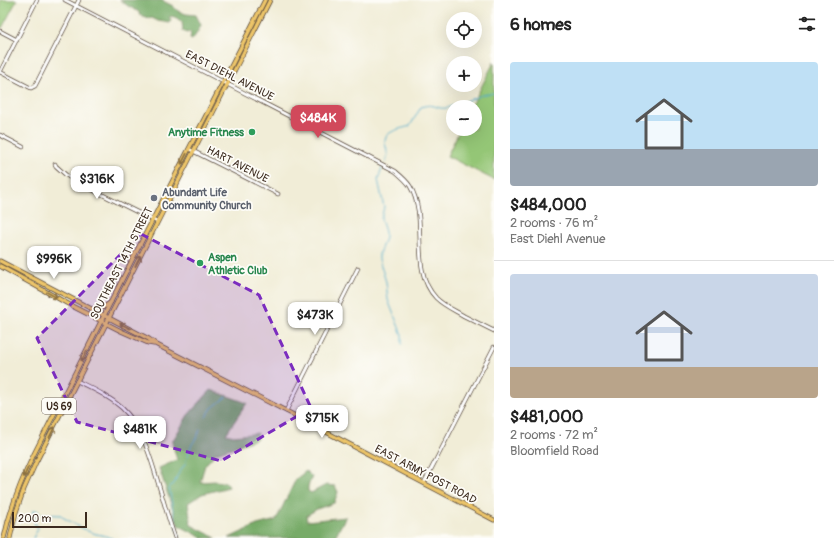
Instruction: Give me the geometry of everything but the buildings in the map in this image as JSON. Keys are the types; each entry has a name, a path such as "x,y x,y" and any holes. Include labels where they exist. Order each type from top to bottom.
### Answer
{"main road":[{"name":"SOUTHEAST 14TH STREET","path":"10,538 16,512 24,489 106,323 194,151 265,0"},
{"name":"SOUTHEAST 14TH STREET","path":"4,538 12,509 28,468 189,149 270,0"},
{"name":"EAST ARMY POST ROAD","path":"0,261 149,339 157,345 494,520"},
{"name":"EAST ARMY POST ROAD","path":"0,266 70,305 148,343 157,345"},
{"path":"92,309 100,309 112,300"}],"street":[{"path":"38,0 0,72 29,87 35,86 79,0"},
{"name":"EAST DIEHL AVENUE","path":"65,0 390,167 404,178 411,188 419,218 422,269 429,289 443,304 494,331"},
{"path":"0,31 17,40"},
{"path":"0,135 23,147"},
{"name":"HART AVENUE","path":"189,149 278,194"},
{"path":"55,164 76,182 157,222"},
{"path":"286,411 358,268"},
{"path":"424,483 494,347"},
{"path":"77,381 114,401 136,424 146,443 175,538"}],"highlighted area":[{"path":"141,234 259,295 311,408 221,461 77,422 37,338"}],"green space":[{"path":"0,0 17,0 2,28 0,27"},
{"path":"120,0 161,0 173,6 178,11 196,15 201,25 192,40 190,39 191,32 187,33 183,31 182,22 176,18 169,17 171,20 170,23 148,18 140,15 139,12"},
{"path":"494,62 494,180 447,156 457,136 482,136 482,100 475,100 479,92 482,92 482,85"},
{"path":"211,390 247,403 226,434 234,436 258,433 257,439 216,453 205,465 200,482 216,481 227,483 229,487 202,494 188,503 191,525 216,538 203,538 178,525 159,468 177,460 172,442 188,415"},
{"path":"306,471 312,477 308,486 308,491 311,493 326,485 335,486 338,492 334,503 317,509 306,516 307,521 346,517 334,538 229,538 257,525 276,520 296,479"}],"waterway":[{"path":"386,162 386,138 391,132 410,126 421,107 429,105 447,108 482,95 494,93"},
{"path":"383,166 378,180 384,207 381,219 385,232 385,238 379,254 379,259 386,282 388,300 402,335 402,344"},
{"path":"206,417 212,408 226,397"},
{"path":"180,538 175,523 169,487 174,484 177,476 185,464 191,446 200,429"},
{"path":"33,538 38,529 33,514 33,511 36,510 43,514 61,515 90,532 112,538"}],"place":[{"name":"Anytime Fitness","path":"252,132"},
{"name":"Abundant Life Community Church","path":"154,198"},
{"name":"Aspen Athletic Club","path":"200,263"}]}
